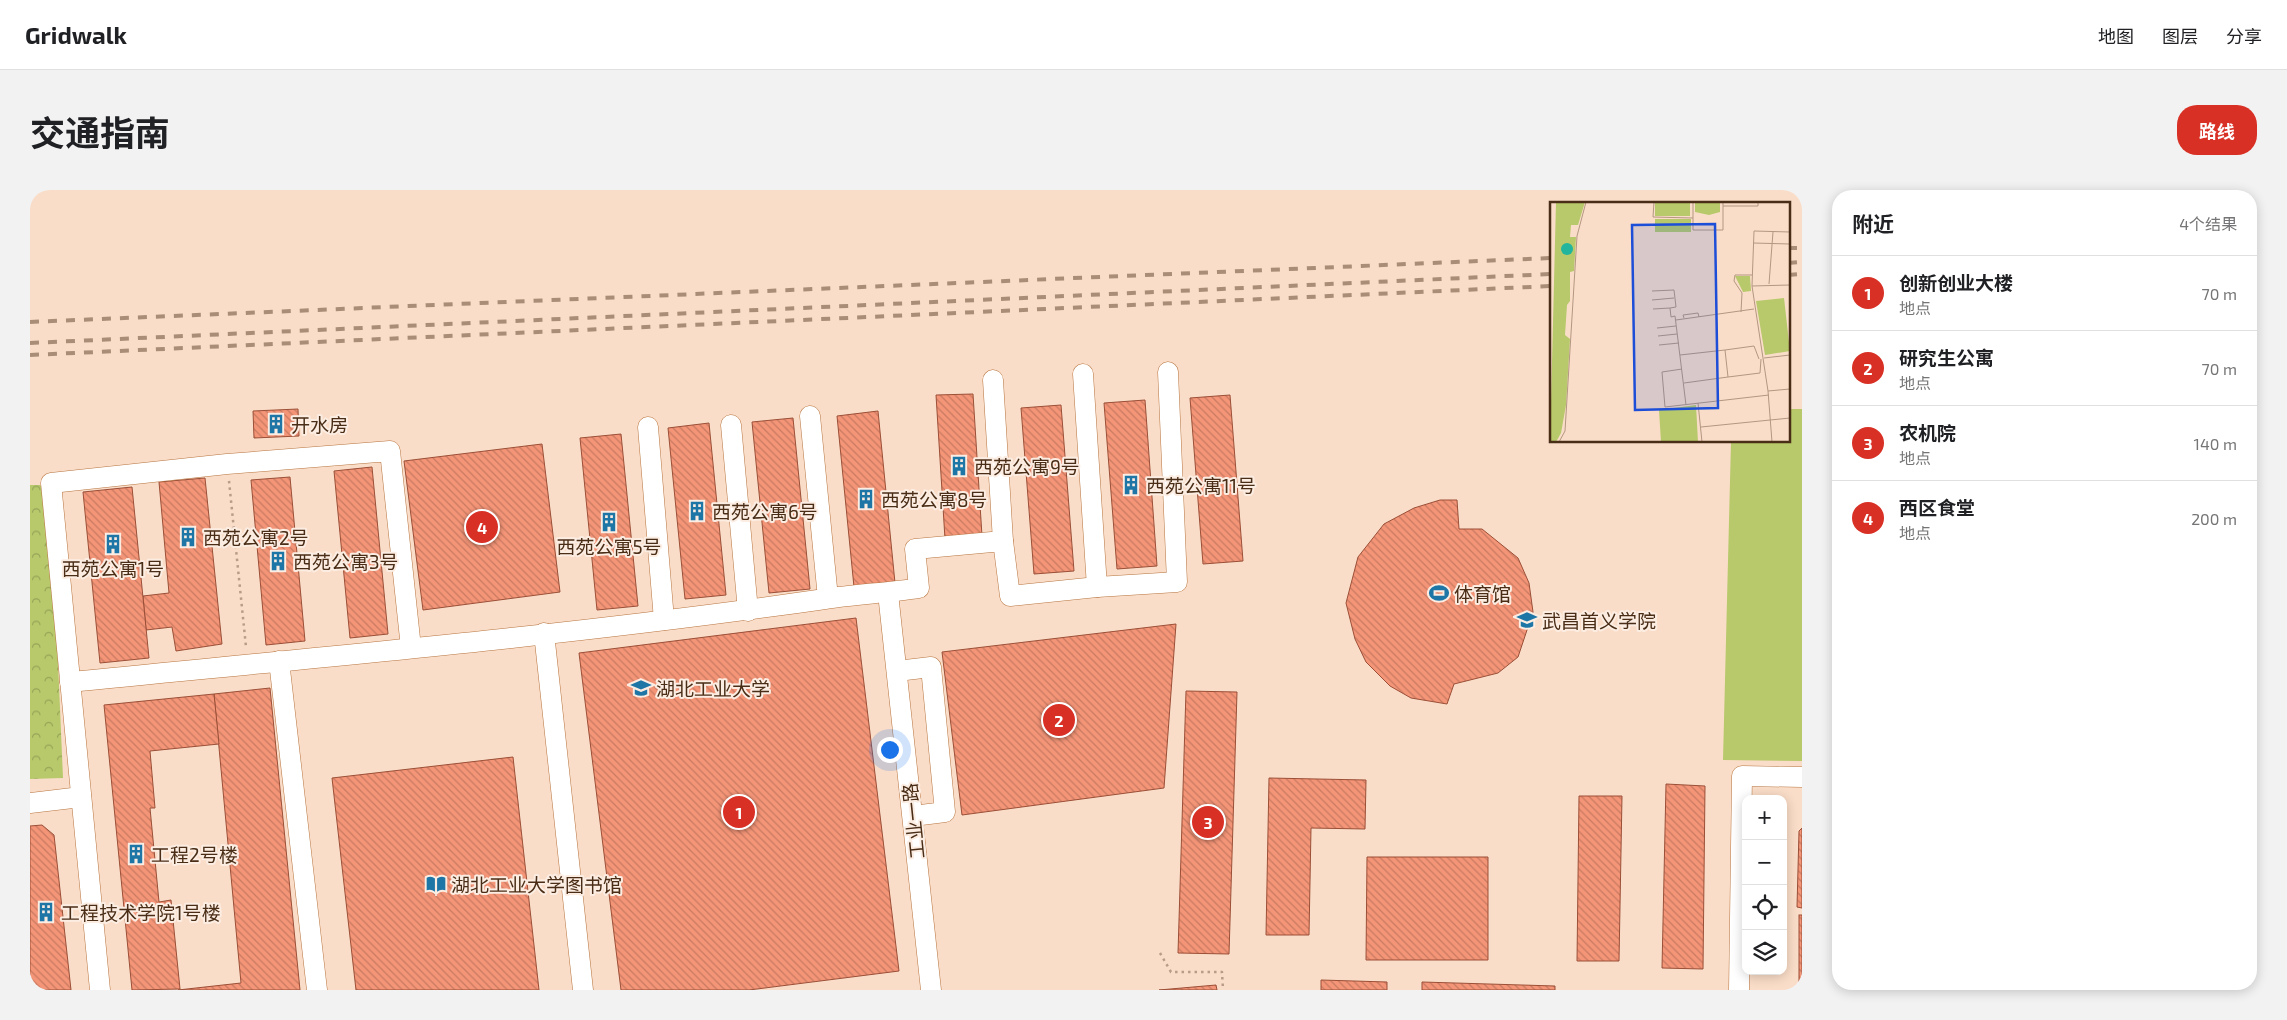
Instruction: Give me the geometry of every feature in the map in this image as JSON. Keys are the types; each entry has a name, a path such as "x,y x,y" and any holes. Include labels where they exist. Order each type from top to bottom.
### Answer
{"street":[{"path":"993,380 1004,541 1010,596 1097,587 1177,582 1168,372"},
{"path":"1083,374 1097,587"},
{"path":"810,416 828,598"},
{"path":"731,425 748,611"},
{"path":"648,427 664,620"},
{"path":"100,990 51,483 227,464 390,451 411,648"},
{"path":"70,682 411,648 748,611 828,598 888,593 919,588 915,549 1004,541"},
{"name":"工业一路","path":"888,593 931,990"},
{"path":"544,633 583,990"},
{"path":"279,661 317,990"},
{"path":"897,671 930,667 945,812 913,816"},
{"path":"1738,990 1742,776 1802,777"},
{"path":"30,802 80,797"}],"path":[{"path":"227,464 248,664"},
{"path":"1160,954 1171,972 1222,972 1223,990"}],"green space":[{"path":"1790,409 1802,409 1802,761 1723,760 1731,442 1790,442"},
{"path":"30,485 40,485 51,499 63,778 30,779"}],"building":[{"name":"西苑公寓9号","path":"973,394 982,536 945,539 936,395"},
{"path":"1230,395 1243,561 1203,564 1190,398"},
{"name":"西苑公寓11号","path":"1145,400 1157,566 1117,569 1104,403"},
{"path":"1061,405 1074,571 1034,574 1021,408"},
{"name":"开水房","path":"298,409 299,436 254,438 253,411"},
{"name":"西苑公寓8号","path":"878,411 895,583 854,587 837,416"},
{"path":"793,418 810,589 769,593 752,422"},
{"name":"西苑公寓6号","path":"709,423 726,595 685,599 668,428"},
{"name":"西苑公寓5号","path":"621,434 638,606 597,610 580,438"},
{"path":"542,444 560,592 423,610 404,461"},
{"path":"372,467 388,634 350,638 334,471"},
{"name":"西苑公寓3号","path":"290,477 305,641 266,645 251,480"},
{"name":"西苑公寓2号","path":"205,478 222,644 176,651 172,627 146,630 143,596 169,593 159,482"},
{"name":"西苑公寓1号","path":"132,487 149,658 100,663 83,492"},
{"name":"体育馆","path":"1440,500 1457,500 1459,529 1482,529 1518,558 1529,583 1533,612 1518,657 1498,673 1454,684 1447,704 1411,698 1390,686 1366,662 1355,639 1346,603 1358,557 1384,524 1414,508"},
{"path":"856,618 899,971 749,990 621,990 579,653"},
{"path":"1176,624 1164,788 962,815 942,652"},
{"path":"270,688 300,990 178,990 241,983 214,694"},
{"path":"1186,691 1237,692 1229,954 1178,953"},
{"name":"工程2号楼","path":"214,694 219,744 150,751 155,808 150,808 159,902 171,900 180,989 132,990 104,705"},
{"name":"湖北工业大学图书馆","path":"513,757 539,990 356,990 332,778"},
{"path":"1269,778 1366,780 1365,829 1311,828 1309,935 1266,935"},
{"path":"1666,784 1705,786 1703,969 1662,968"},
{"path":"1579,796 1622,796 1619,961 1577,961"},
{"name":"工程技术学院1号楼","path":"42,825 54,835 71,990 30,990 30,826"},
{"path":"1802,828 1802,908 1797,907 1799,831"},
{"path":"1367,857 1488,857 1488,960 1366,960"},
{"path":"1799,915 1802,915 1802,990 1799,990"},
{"path":"1321,980 1387,982 1387,990 1321,990"},
{"path":"1422,982 1555,986 1555,990 1422,990"},
{"path":"1216,985 1217,990 1159,990"}],"railway":[{"path":"1790,248 1802,248"},
{"path":"30,322 1550,258"},
{"path":"1790,263 1802,262"},
{"path":"30,343 1550,274"},
{"path":"1790,275 1802,274"},
{"path":"30,355 1550,286"}],"place":[{"name":"开水房","path":"276,424"},
{"name":"西苑公寓9号","path":"959,466"},
{"name":"西苑公寓11号","path":"1131,485"},
{"name":"西苑公寓8号","path":"866,499"},
{"name":"西苑公寓6号","path":"697,511"},
{"name":"西苑公寓5号","path":"609,522"},
{"name":"西区食堂","path":"482,527"},
{"name":"西苑公寓2号","path":"188,537"},
{"name":"西苑公寓1号","path":"113,544"},
{"name":"西苑公寓3号","path":"278,561"},
{"name":"体育馆","path":"1439,593"},
{"name":"武昌首义学院","path":"1527,620"},
{"name":"湖北工业大学","path":"641,688"},
{"name":"研究生公寓","path":"1059,720"},
{"name":"创新创业大楼","path":"739,812"},
{"name":"农机院","path":"1208,822"},
{"name":"工程2号楼","path":"136,854"},
{"name":"湖北工业大学图书馆","path":"436,884"},
{"name":"工程技术学院1号楼","path":"46,912"}]}
